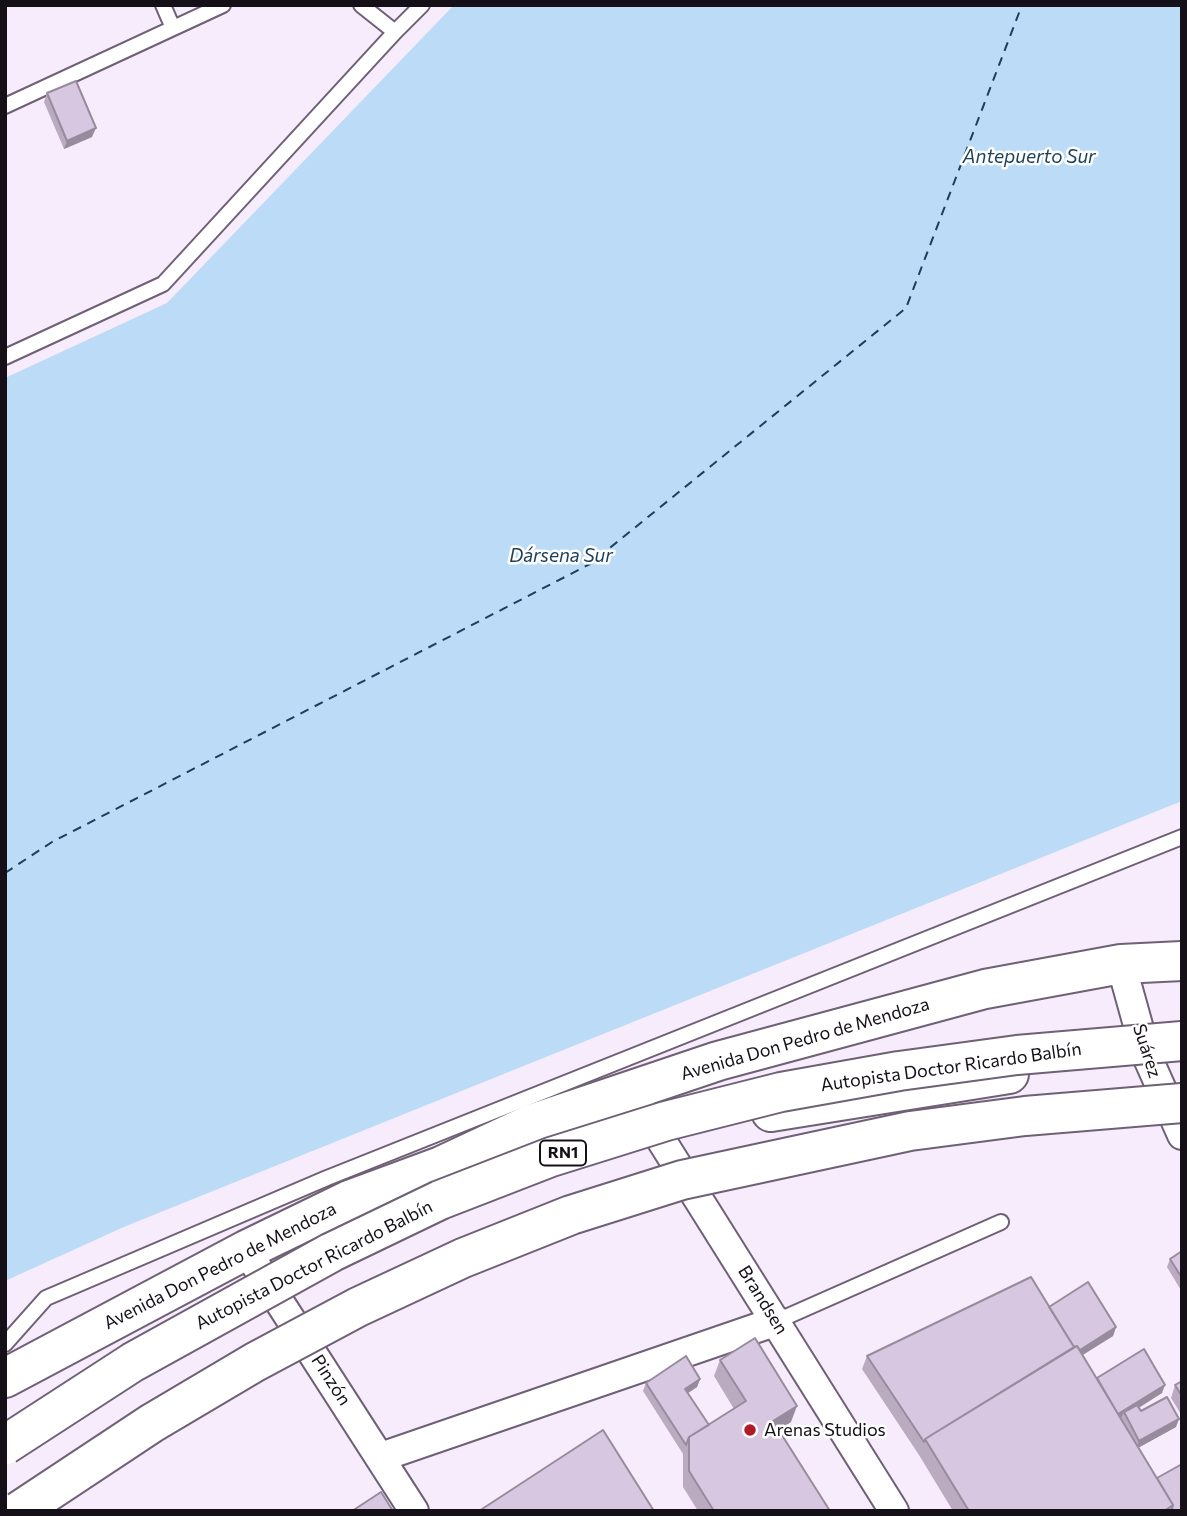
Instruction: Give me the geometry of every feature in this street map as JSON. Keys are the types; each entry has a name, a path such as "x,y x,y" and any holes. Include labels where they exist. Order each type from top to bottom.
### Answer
{"main road":[{"name":"Avenida Don Pedro de Mendoza","path":"5,1378 246,1250 349,1200 441,1166 531,1124 718,1061 985,989 1121,964 1182,961"},
{"name":"Autopista Doctor Ricardo Balbín","path":"5,1446 133,1362 320,1258 440,1200 551,1157 666,1121 781,1092 899,1071 1017,1055 1182,1041"},
{"name":"Avenida Don Pedro de Mendoza","path":"441,1166 534,1144 654,1129 1164,1053"},
{"path":"19,1511 152,1423 256,1362 358,1307 463,1258 571,1215 682,1180 910,1131 1025,1116 1182,1103"}],"street":[{"name":"Suárez","path":"1121,964 1164,1053 1182,1135"},
{"name":"Brandsen","path":"631,1090 894,1511"},
{"name":"Pinzón","path":"246,1250 414,1511"},
{"path":"381,1457 777,1321"}],"lane":[{"path":"163,5 173,28"},
{"path":"5,106 223,5"},
{"path":"361,5 395,32"},
{"path":"5,356 163,285 422,5"},
{"path":"5,1344 46,1298 327,1178 1182,837"},
{"path":"777,1321 1001,1222"}],"water":[{"name":"Dársena Sur","path":"454,5 1182,5 1182,801 126,1226 5,1281 5,378 167,303"}],"building":[{"path":"76,81 96,128 67,141 47,93"},
{"path":"1182,1251 1182,1278 1170,1259"},
{"path":"1031,1277 1074,1347 924,1442 867,1356"},
{"path":"1088,1282 1116,1327 1080,1350 1077,1346 1074,1347 1049,1307"},
{"name":"Arenas Studios","path":"755,1338 797,1406 773,1421 830,1511 714,1511 689,1471 689,1437 746,1401 720,1360"},
{"path":"1077,1346 1173,1505 1164,1511 969,1511 925,1439"},
{"path":"1144,1349 1165,1385 1118,1414 1097,1378"},
{"path":"686,1356 700,1379 685,1389 709,1425 689,1437 686,1445 646,1383"},
{"path":"1182,1381 1182,1396 1175,1385"},
{"path":"1167,1397 1179,1419 1139,1441 1124,1412 1137,1405 1141,1411"},
{"path":"603,1430 654,1511 479,1511"},
{"path":"1182,1464 1182,1511 1168,1511 1173,1505 1157,1478"},
{"path":"381,1492 393,1511 352,1511"}],"ferry route":[{"path":"5,873 52,842 590,564 906,308 1022,5"}],"place":[{"name":"Arenas Studios","path":"750,1430"}],"water label":[{"name":"Antepuerto Sur","path":"1029,157"}]}
